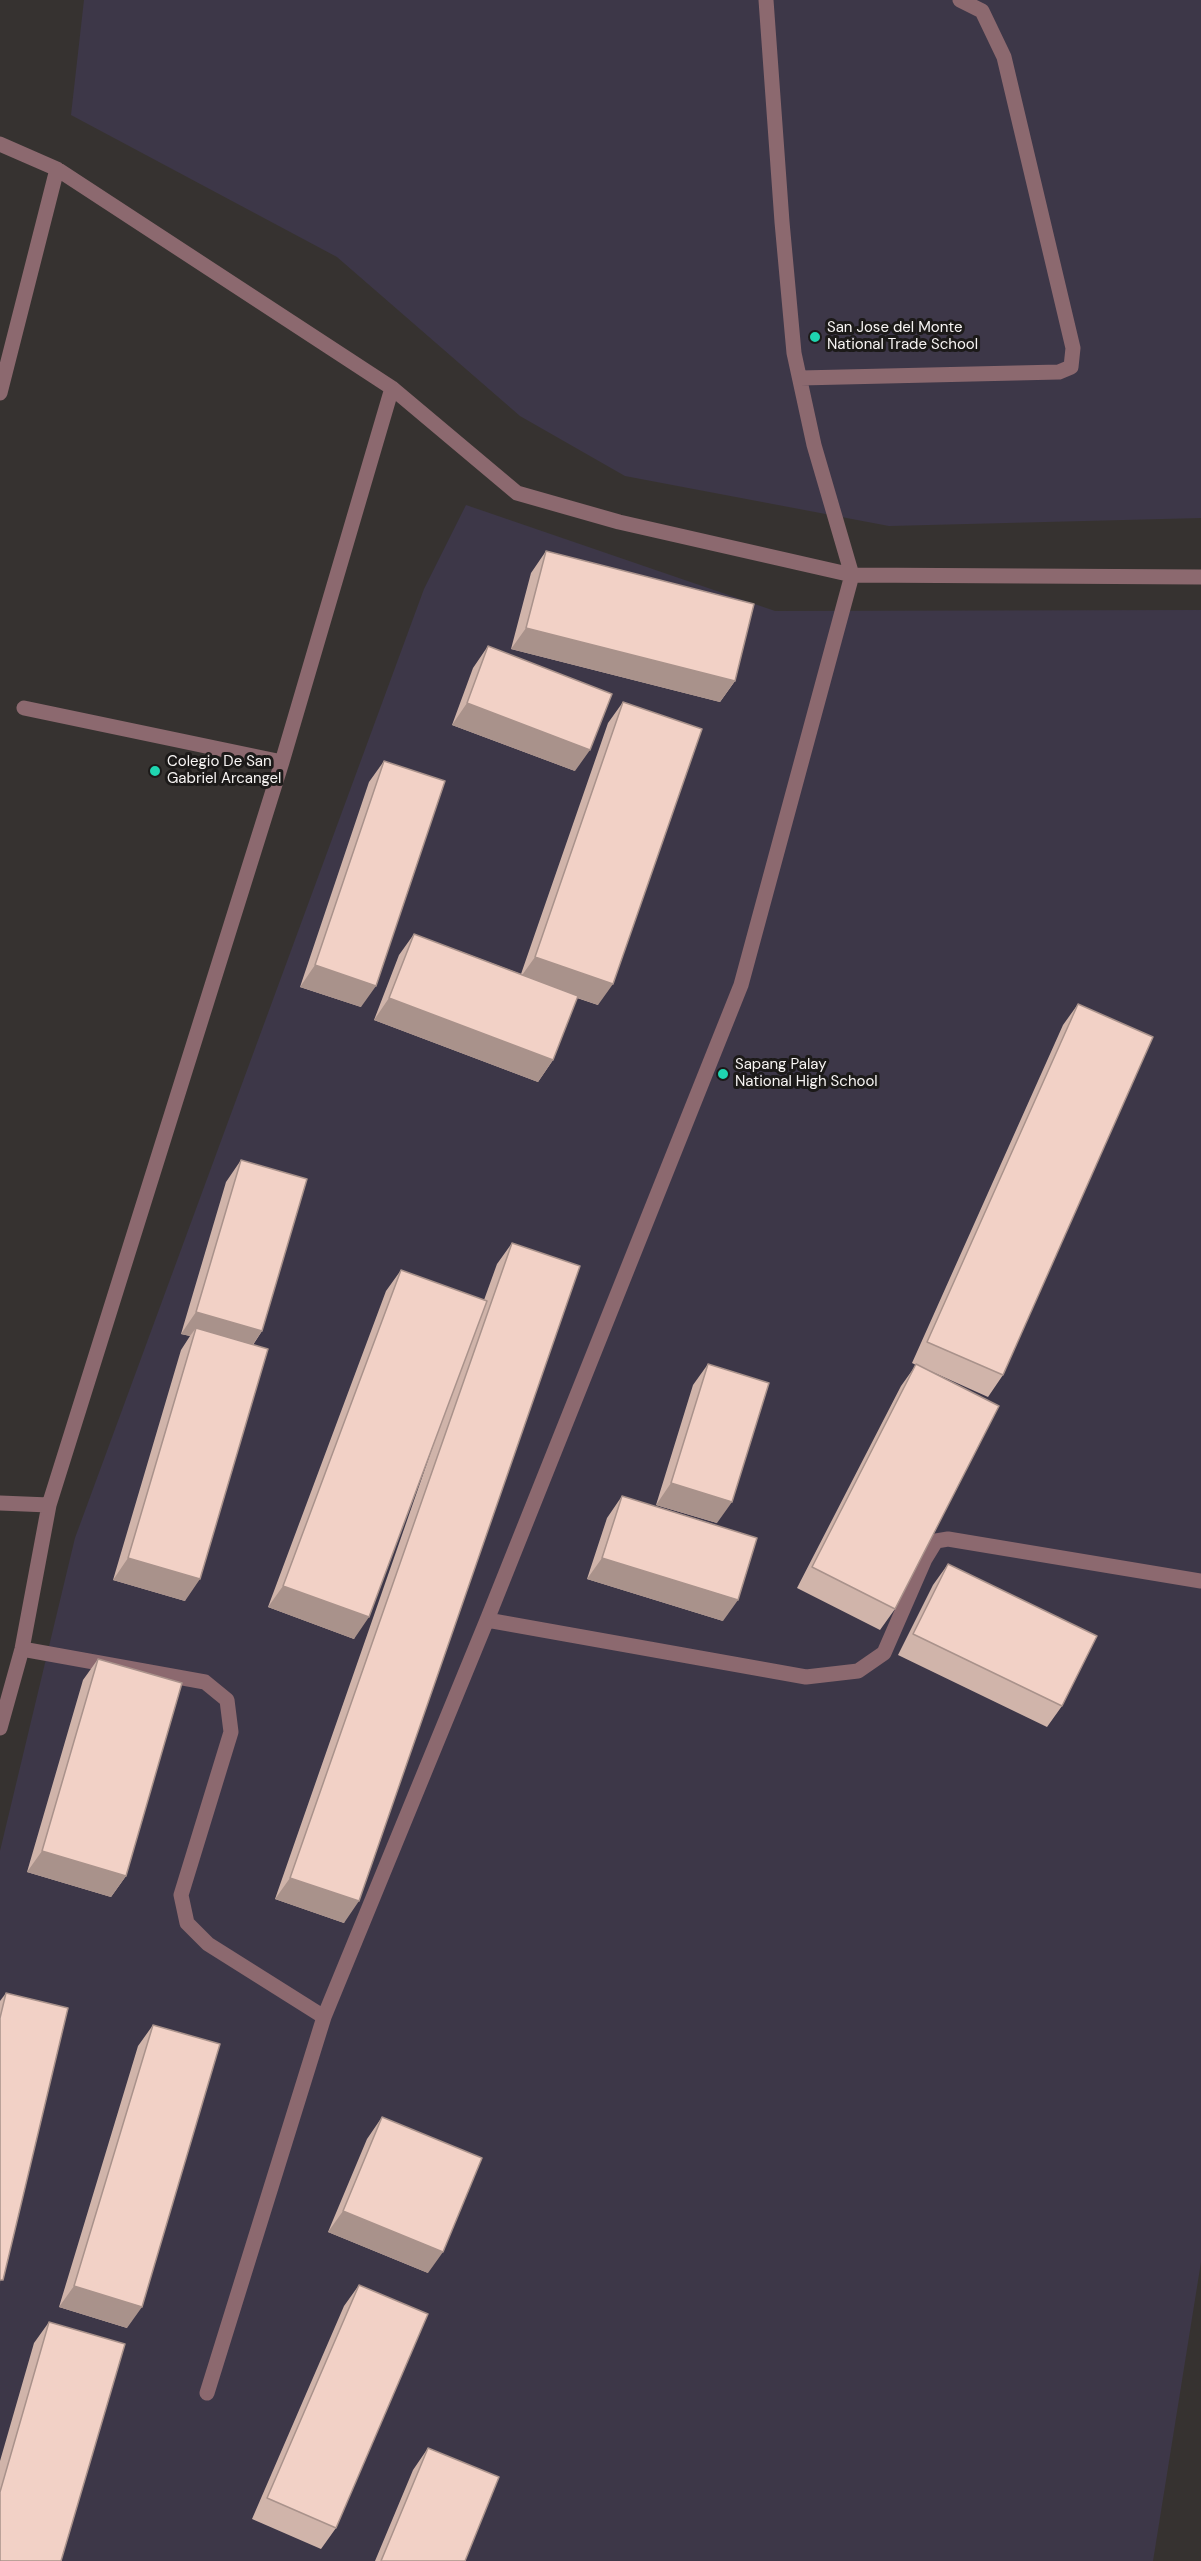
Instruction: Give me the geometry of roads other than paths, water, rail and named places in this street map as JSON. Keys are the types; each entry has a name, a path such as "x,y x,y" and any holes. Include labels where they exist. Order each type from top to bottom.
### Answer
{"street":[{"path":"207,2393 324,2017 487,1620 741,985 852,575 814,445 794,353 766,0"},
{"path":"800,378 1059,372 1071,367 1073,348 1004,57 982,11 960,0"},
{"path":"0,144 57,169 392,388 517,493 619,522 852,575 1201,577"},
{"path":"0,393 57,169"},
{"path":"0,1728 22,1648 49,1505 282,762 392,388"},
{"path":"24,708 282,762"},
{"path":"0,1503 49,1505"},
{"path":"487,1620 806,1677 858,1671 884,1653 925,1559 936,1541 948,1539 1201,1581"},
{"path":"22,1648 205,1682 226,1700 231,1732 181,1895 187,1923 208,1944 324,2017"}],"place":[{"name":"San Jose del Monte National Trade School","path":"815,337"},
{"name":"Colegio De San Gabriel Arcangel","path":"155,771"},
{"name":"Sapang Palay National High School","path":"723,1074"}]}
